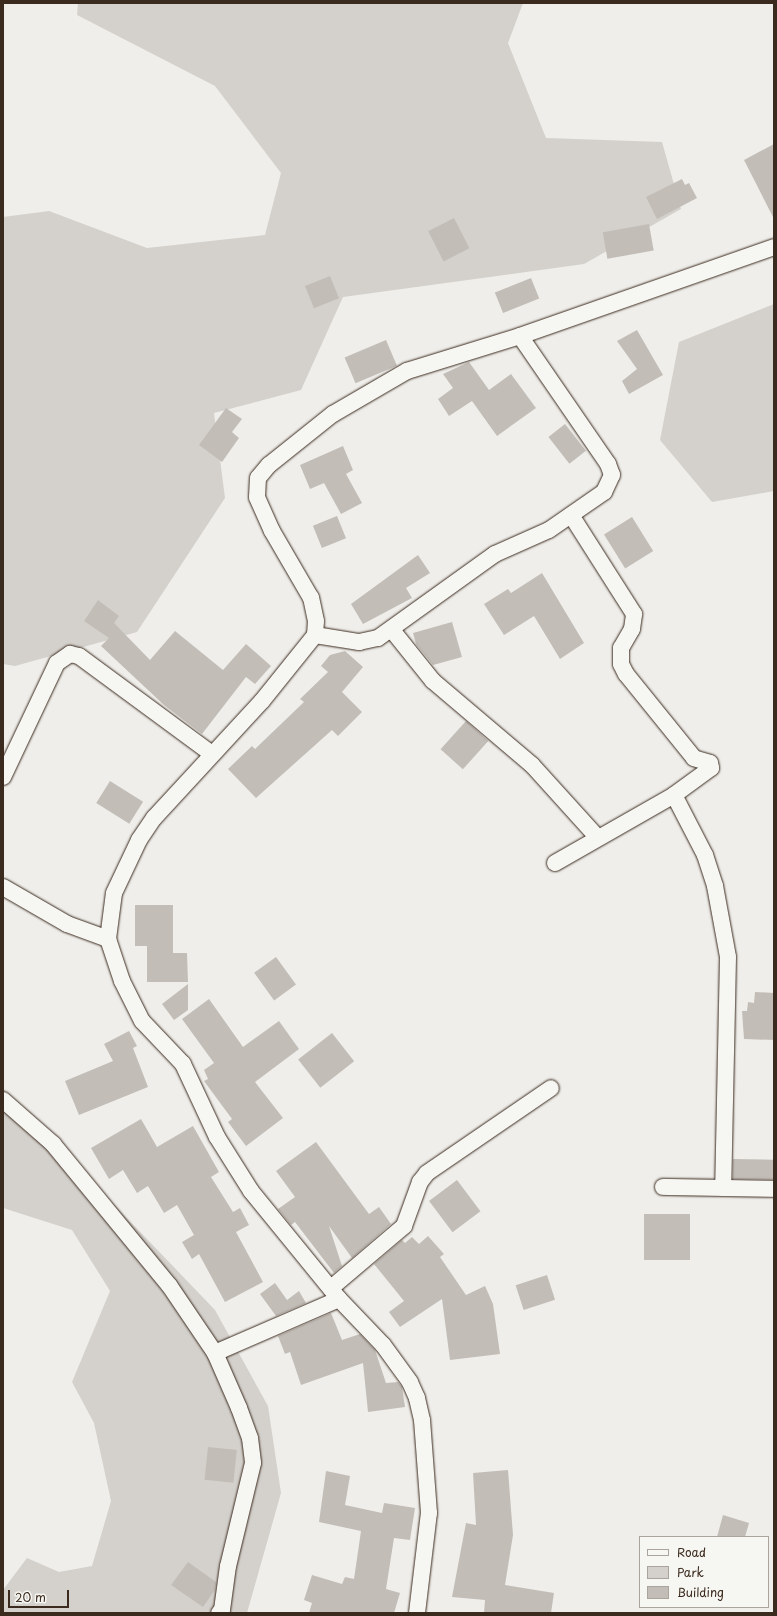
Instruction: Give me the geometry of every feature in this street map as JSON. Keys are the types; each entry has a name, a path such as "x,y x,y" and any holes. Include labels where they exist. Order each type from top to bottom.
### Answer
{"street":[{"path":"417,1613 429,1513 422,1420 417,1398 410,1382 383,1345 335,1293 241,1176 217,1136 183,1064 142,1021 132,1003 108,938 114,893 139,840 166,804 262,702 315,635 316,621 311,598 261,508 256,485 261,475 333,414 407,371 520,336 774,247"},
{"path":"315,635 369,642 392,630 494,554 516,542 540,535 604,492 612,475 608,464 520,336"},
{"path":"555,863 674,795 709,771 711,765 694,758 626,674 621,664 621,648 632,629 634,614 571,515"},
{"path":"392,630 433,681 532,765 598,838"},
{"path":"3,777 57,663 70,654 79,656 212,754"},
{"path":"674,795 704,855 716,886 728,957 723,1188"},
{"path":"3,887 67,924 108,938"},
{"path":"215,1353 335,1293 404,1226 420,1182 426,1173 551,1088"},
{"path":"3,1100 53,1144 169,1285 215,1353 250,1438 253,1463 228,1566 222,1610 218,1613"},
{"path":"663,1187 774,1189"}],"green space":[{"path":"78,3 523,3 508,43 546,138 662,142 681,209 584,264 343,297 301,390 214,413 225,498 137,632 15,666 3,664 3,217 49,211 147,248 265,235 281,173 215,86 77,15"},
{"path":"774,304 774,491 712,502 660,440 679,342"},
{"path":"3,1089 215,1310 268,1406 281,1493 247,1613 3,1613 3,1590 27,1558 59,1572 92,1566 111,1501 94,1423 72,1382 110,1291 72,1230 3,1208"}],"building":[{"path":"774,144 774,219 744,160"},
{"path":"682,179 685,185 689,183 697,198 657,219 646,197"},
{"path":"454,218 469,248 444,261 428,231"},
{"path":"649,224 654,251 607,259 603,232"},
{"path":"330,276 339,298 314,308 305,286"},
{"path":"531,278 539,298 503,313 495,293"},
{"path":"637,330 663,375 629,394 622,381 637,369 617,341"},
{"path":"386,340 397,366 356,383 345,358"},
{"path":"469,362 489,390 511,374 536,408 497,436 472,401 449,416 438,399 453,388 443,374"},
{"path":"226,408 242,419 232,432 239,438 222,462 199,445"},
{"path":"565,424 586,451 569,464 548,437"},
{"path":"343,446 353,470 346,474 362,503 341,514 324,483 310,489 300,465"},
{"path":"337,516 346,538 322,548 313,526"},
{"path":"632,517 653,551 625,568 604,534"},
{"path":"418,555 430,573 406,588 412,598 363,624 351,604"},
{"path":"542,573 584,643 560,659 534,616 504,635 484,604 508,589 511,593"},
{"path":"98,600 119,616 114,623 150,660 175,631 223,670 246,644 271,666 255,684 246,677 202,734 164,705 101,646 109,638 84,621"},
{"path":"452,622 462,657 433,665 416,644 413,633"},
{"path":"345,651 363,667 342,692 362,712 338,736 332,730 256,798 228,769 252,746 255,749 304,702 300,699 328,672 321,666 330,655"},
{"path":"466,721 488,741 463,769 441,749"},
{"path":"110,781 143,802 129,824 96,803"},
{"path":"135,905 173,905 173,953 187,953 188,982 147,982 147,946 135,946"},
{"path":"276,957 296,985 274,1000 254,973"},
{"path":"188,984 188,1010 174,1020 162,1004"},
{"path":"755,992 774,993 774,1040 744,1039 742,1011 747,1011 748,1002 754,1003"},
{"path":"209,999 243,1047 279,1021 299,1049 255,1082 283,1118 246,1146 228,1122 232,1119 204,1081 208,1079 204,1070 214,1063 182,1019"},
{"path":"129,1031 137,1046 133,1048 148,1087 79,1115 65,1081 113,1061 104,1044"},
{"path":"332,1033 354,1061 320,1088 298,1059"},
{"path":"141,1119 157,1147 193,1126 219,1172 211,1177 233,1212 240,1208 249,1225 236,1232 263,1282 225,1302 199,1254 192,1259 182,1242 194,1235 177,1205 164,1213 148,1186 137,1193 123,1170 109,1179 91,1148"},
{"path":"316,1142 369,1214 379,1207 391,1224 352,1258 329,1226 342,1266 334,1273 295,1222 291,1225 278,1209 295,1197 276,1171"},
{"path":"733,1159 774,1160 774,1180 733,1179"},
{"path":"457,1180 480,1211 453,1232 429,1201"},
{"path":"644,1214 690,1214 690,1260 644,1260"},
{"path":"428,1236 444,1254 440,1257 466,1295 485,1286 493,1304 500,1354 450,1360 442,1299 400,1327 389,1312 404,1301 374,1264 402,1240 405,1243 412,1237 419,1244"},
{"path":"547,1275 555,1300 524,1310 516,1285"},
{"path":"275,1283 287,1300 299,1291 306,1303 276,1316 260,1294"},
{"path":"331,1313 342,1340 360,1334 375,1350 386,1383 398,1382 402,1387 405,1407 368,1412 363,1363 301,1385 290,1352 285,1354 278,1336"},
{"path":"208,1447 237,1450 233,1483 205,1480"},
{"path":"508,1470 513,1535 505,1585 554,1593 551,1613 484,1613 485,1600 452,1597 466,1523 476,1525 473,1473"},
{"path":"326,1471 350,1476 345,1505 382,1513 384,1503 415,1508 410,1540 394,1538 386,1589 400,1593 394,1613 309,1613 312,1603 304,1600 312,1575 342,1584 345,1577 354,1579 361,1531 319,1522"},
{"path":"723,1515 749,1523 745,1536 717,1536"},
{"path":"188,1562 216,1582 215,1590 203,1607 171,1585"}]}
